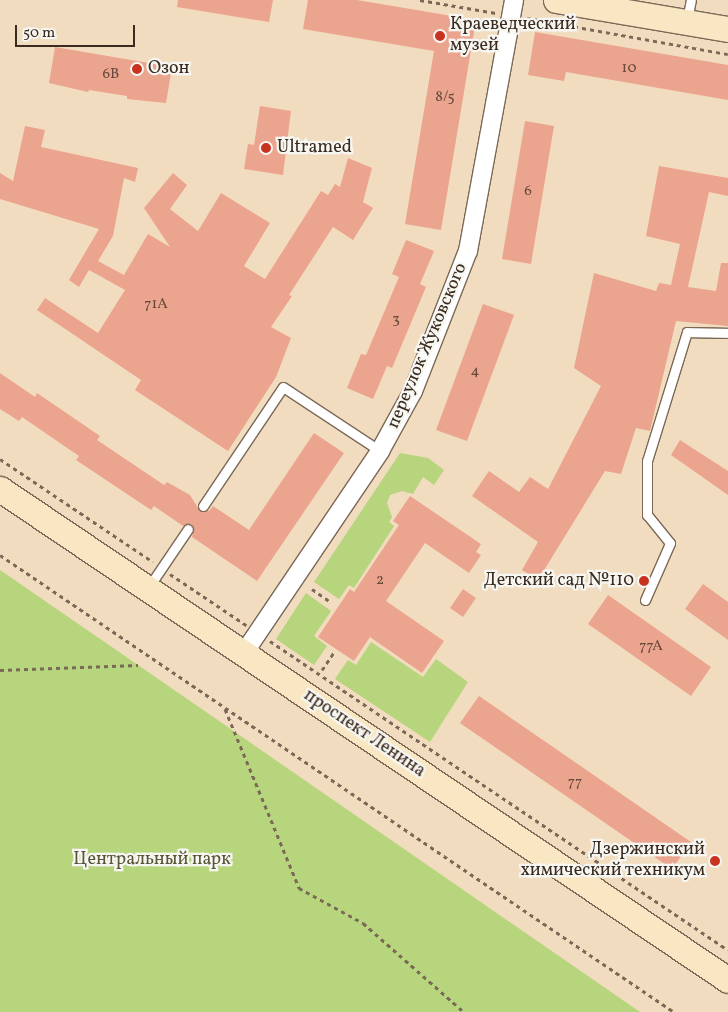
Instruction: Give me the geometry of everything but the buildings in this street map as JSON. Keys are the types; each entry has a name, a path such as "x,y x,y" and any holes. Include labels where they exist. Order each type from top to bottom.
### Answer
{"main road":[{"path":"556,0 689,11 728,30"},
{"name":"проспект Ленина","path":"0,489 728,980"}],"street":[{"name":"переулок Жуковского","path":"244,653 380,451 413,391 468,251 512,8"}],"lane":[{"path":"645,600 670,543 647,515 647,461 678,360 687,332 728,333"},
{"path":"202,506 283,386 380,451"},
{"path":"148,588 188,529"}],"path":[{"path":"420,0 512,8 728,54"},
{"path":"0,459 728,950"},
{"path":"0,555 674,1012"},
{"path":"312,589 329,601"},
{"path":"322,670 334,652"},
{"path":"0,670 138,665"},
{"path":"225,708 299,888 364,923 464,1012"}],"green space":[{"path":"400,453 428,458 444,470 434,485 423,477 413,494 402,491 390,495 387,503 392,517 389,522 394,526 354,588 349,585 339,599 314,582"},
{"name":"Центральный парк","path":"0,570 138,665 640,1012 0,1012"},
{"path":"306,593 331,611 314,636 327,646 314,665 276,639"},
{"path":"371,642 423,677 436,659 468,682 430,742 335,679 348,660 356,665"}],"place":[{"name":"Краеведческий музей","path":"440,36"},
{"name":"Озон","path":"137,69"},
{"name":"Ultramed","path":"266,148"},
{"name":"Детский сад №110","path":"644,581"},
{"name":"Дзержинский химический техникум","path":"715,861"}]}
